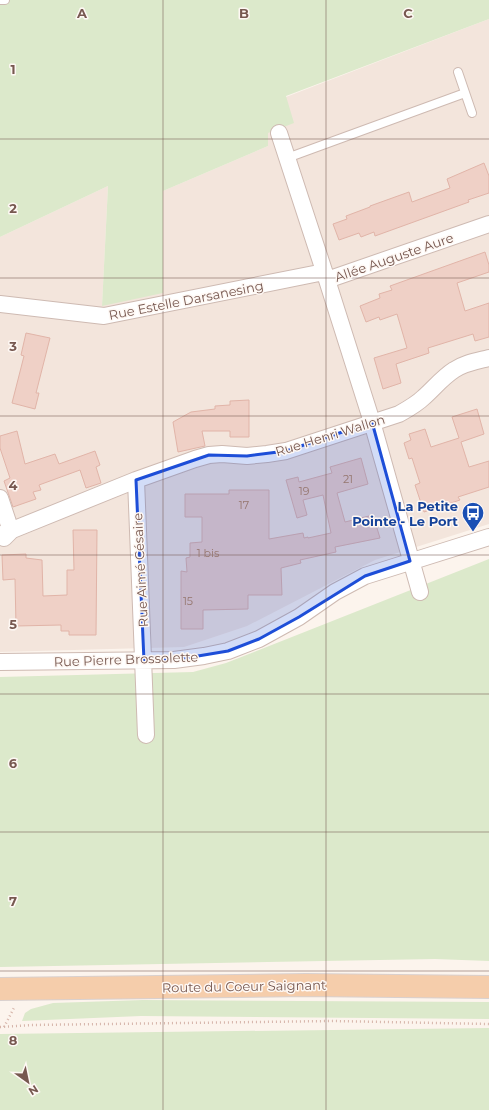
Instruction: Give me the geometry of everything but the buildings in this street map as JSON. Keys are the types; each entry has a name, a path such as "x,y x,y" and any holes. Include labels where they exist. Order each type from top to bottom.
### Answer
{"main road":[{"name":"Route du Coeur Saignant","path":"0,989 306,985 489,986"}],"street":[{"path":"279,133 326,276"},
{"name":"Allée Auguste Aure","path":"420,592 410,561 372,422 326,276 489,224"},
{"name":"Rue Estelle Darsanesing","path":"0,304 104,316 326,276"},
{"name":"Rue Henri Wallon","path":"5,533 136,480 195,459 209,455 222,454 247,456 286,450 398,414 410,408 454,370 473,362 489,358"},
{"name":"Rue Aimé Césaire","path":"136,480 146,735"},
{"path":"0,498 5,533 0,545"},
{"name":"Rue Pierre Brossolette","path":"0,662 174,660 228,651 259,639 299,617 335,592 365,576 489,537"}],"lane":[{"path":"0,0 5,0"},
{"path":"458,72 472,113"},
{"path":"287,158 465,93"}],"path":[{"path":"0,1027 31,1025 333,1021 489,1024"}],"highlighted area":[{"path":"372,422 410,561 365,576 299,617 259,639 228,651 174,660 144,661 136,480 209,455 247,456 286,451"}],"shaded area":[{"path":"489,19 489,524 375,560 247,626 184,647 0,652 0,237 108,186 102,306 163,191 268,146 268,133 286,97"}],"green space":[{"path":"0,0 489,0 489,19 286,96 294,123 268,133 268,146 163,191 163,293 102,306 108,186 0,237"},
{"path":"489,559 489,961 435,959 0,967 0,677 193,672 226,663"},
{"path":"143,1000 489,1002 489,1019 141,1016 22,1021 25,1013 31,1009 53,1003"},
{"path":"489,1028 489,1110 0,1110 0,1034"}],"place":[{"name":"La Petite Pointe - Le Port","path":"473,532"}]}
